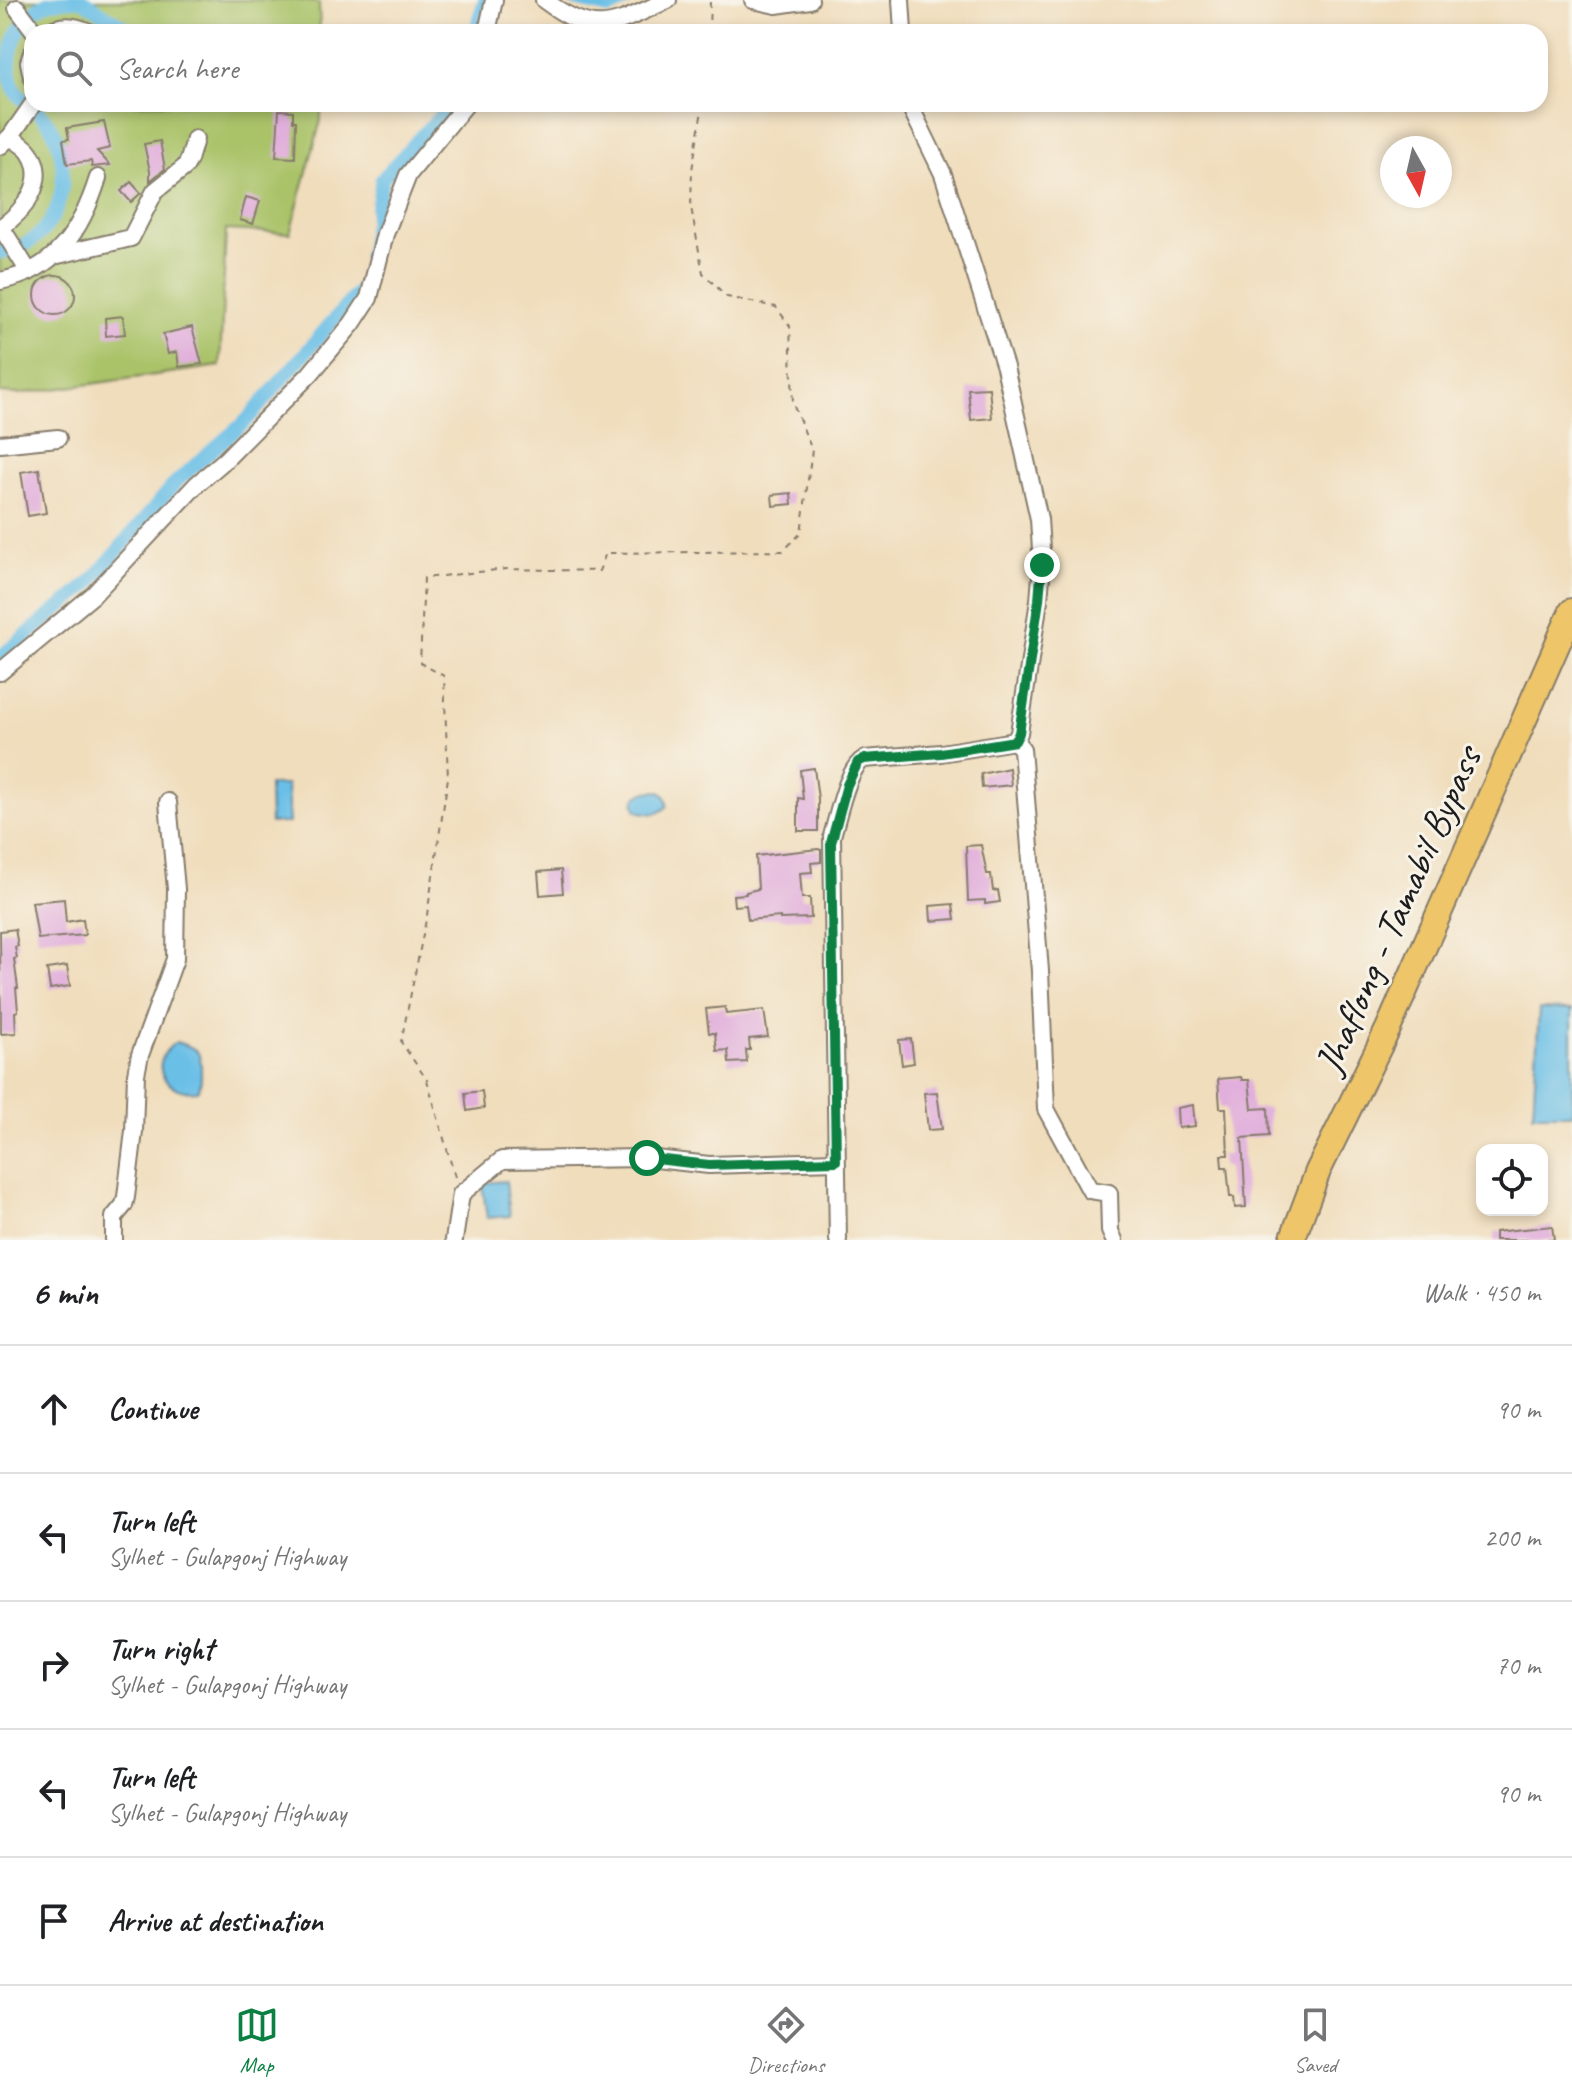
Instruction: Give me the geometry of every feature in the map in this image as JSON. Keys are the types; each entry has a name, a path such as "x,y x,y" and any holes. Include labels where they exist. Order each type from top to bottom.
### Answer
{"highway":[{"name":"Jhaflong - Tamabil Bypass","path":"1292,1240 1318,1171 1388,1029 1572,611"}],"street":[{"path":"489,24 494,0"},
{"path":"544,0 572,20 590,24"},
{"path":"608,24 631,19 668,0"},
{"path":"753,0 776,5 810,0"},
{"path":"901,0 902,24"},
{"path":"19,10 29,24"},
{"path":"27,112 8,139 29,150 36,166 34,190 24,208 2,230 28,270"},
{"path":"0,672 93,595 197,484 310,374 352,324 369,298 385,234 408,175 459,112"},
{"path":"913,112 943,174 1005,367 1039,519 1042,565 1039,600 1019,733 1015,741"},
{"path":"0,281 16,278 58,255 131,238 155,191 185,167 195,139"},
{"path":"58,255 87,211 98,178"},
{"path":"0,444 58,438"},
{"path":"838,1240 831,843 847,785 858,762 864,759 941,753 1015,741"},
{"path":"1015,741 1022,749 1040,971 1046,1109 1090,1190 1109,1193 1110,1231 1114,1240"},
{"path":"114,1240 114,1217 124,1205 126,1197 140,1055 175,959 176,889 168,802"},
{"path":"454,1240 461,1194 502,1160 647,1158 709,1165 836,1161"}],"path":[{"path":"709,24 710,0"},
{"path":"461,1194 446,1155 427,1080 401,1042 427,915 448,778 444,676 420,663 424,578 506,569 599,571 606,553 783,551 801,533 812,450 793,404 790,326 776,307 727,297 703,273 691,207 692,170 702,112"}],"green space":[{"path":"0,0 297,0 319,3 320,24 24,24 24,112 321,112 321,120 290,233 226,230 220,366 18,394 0,393"}],"water":[{"path":"269,785 287,785 289,823 270,823"},
{"path":"655,791 663,794 667,806 654,813 637,811 636,798"},
{"path":"1539,1009 1572,1010 1572,1114 1533,1114"},
{"path":"176,1042 197,1051 199,1055 201,1077 198,1091 176,1088 163,1076 162,1060"},
{"path":"506,1181 510,1216 487,1218 482,1183"}],"building":[{"path":"279,112 293,112 293,121 296,121 295,158 276,157"},
{"path":"104,122 110,148 97,151 110,165 92,167 91,161 67,164 63,140 69,139 67,128"},
{"path":"160,141 165,169 150,181 144,144"},
{"path":"131,182 141,193 131,202 121,191"},
{"path":"246,197 260,201 253,224 240,220"},
{"path":"55,275 69,281 75,295 69,309 55,315 41,309 35,295 41,281"},
{"path":"123,316 125,334 106,336 105,318"},
{"path":"192,327 202,364 179,367 177,352 168,354 163,334"},
{"path":"989,388 992,418 971,420 968,389"},
{"path":"39,469 46,513 28,516 21,472"},
{"path":"791,493 792,504 773,506 772,495"},
{"path":"814,768 818,831 798,831 798,798 803,799 800,770"},
{"path":"1009,768 1011,785 982,788 981,774"},
{"path":"981,845 987,874 991,874 993,891 998,890 1000,902 985,904 985,900 968,901 966,846"},
{"path":"821,850 821,862 811,863 812,872 800,873 802,898 810,898 811,918 748,920 746,905 734,906 733,895 758,889 756,856"},
{"path":"561,870 563,893 540,895 538,872"},
{"path":"64,899 66,922 83,919 85,935 38,939 32,902"},
{"path":"953,904 955,919 931,921 930,906"},
{"path":"15,929 18,946 15,947 17,958 14,959 18,988 16,1033 1,1034 0,931"},
{"path":"67,966 70,986 50,989 47,969"},
{"path":"725,1007 726,1014 764,1010 768,1037 749,1039 747,1062 729,1063 728,1050 717,1051 715,1033 709,1033 706,1009"},
{"path":"911,1039 914,1063 902,1065 899,1040"},
{"path":"1241,1077 1242,1080 1249,1080 1252,1109 1268,1108 1269,1136 1242,1138 1246,1207 1235,1208 1234,1197 1230,1197 1227,1167 1222,1167 1221,1155 1228,1155 1226,1108 1220,1108 1218,1079"},
{"path":"482,1091 484,1108 467,1111 465,1093"},
{"path":"937,1092 942,1129 928,1130 924,1093"},
{"path":"1193,1105 1195,1126 1178,1128 1177,1108"},
{"path":"1552,1226 1554,1240 1495,1240 1495,1232"}],"waterway":[{"path":"24,100 11,81 10,68 10,56 19,31 35,11 48,3 76,0"},
{"path":"82,0 119,24"},
{"path":"478,24 485,0"},
{"path":"575,0 609,8 627,0"},
{"path":"0,252 20,247 37,237 58,205 62,186 59,146 51,127 38,112"},
{"path":"0,657 91,582 177,481 247,420 365,284 382,179 444,112"}],"route":[{"path":"647,1158 709,1165 836,1161 831,843 847,785 858,762 864,759 941,753 1015,741 1019,733 1042,565"}]}
